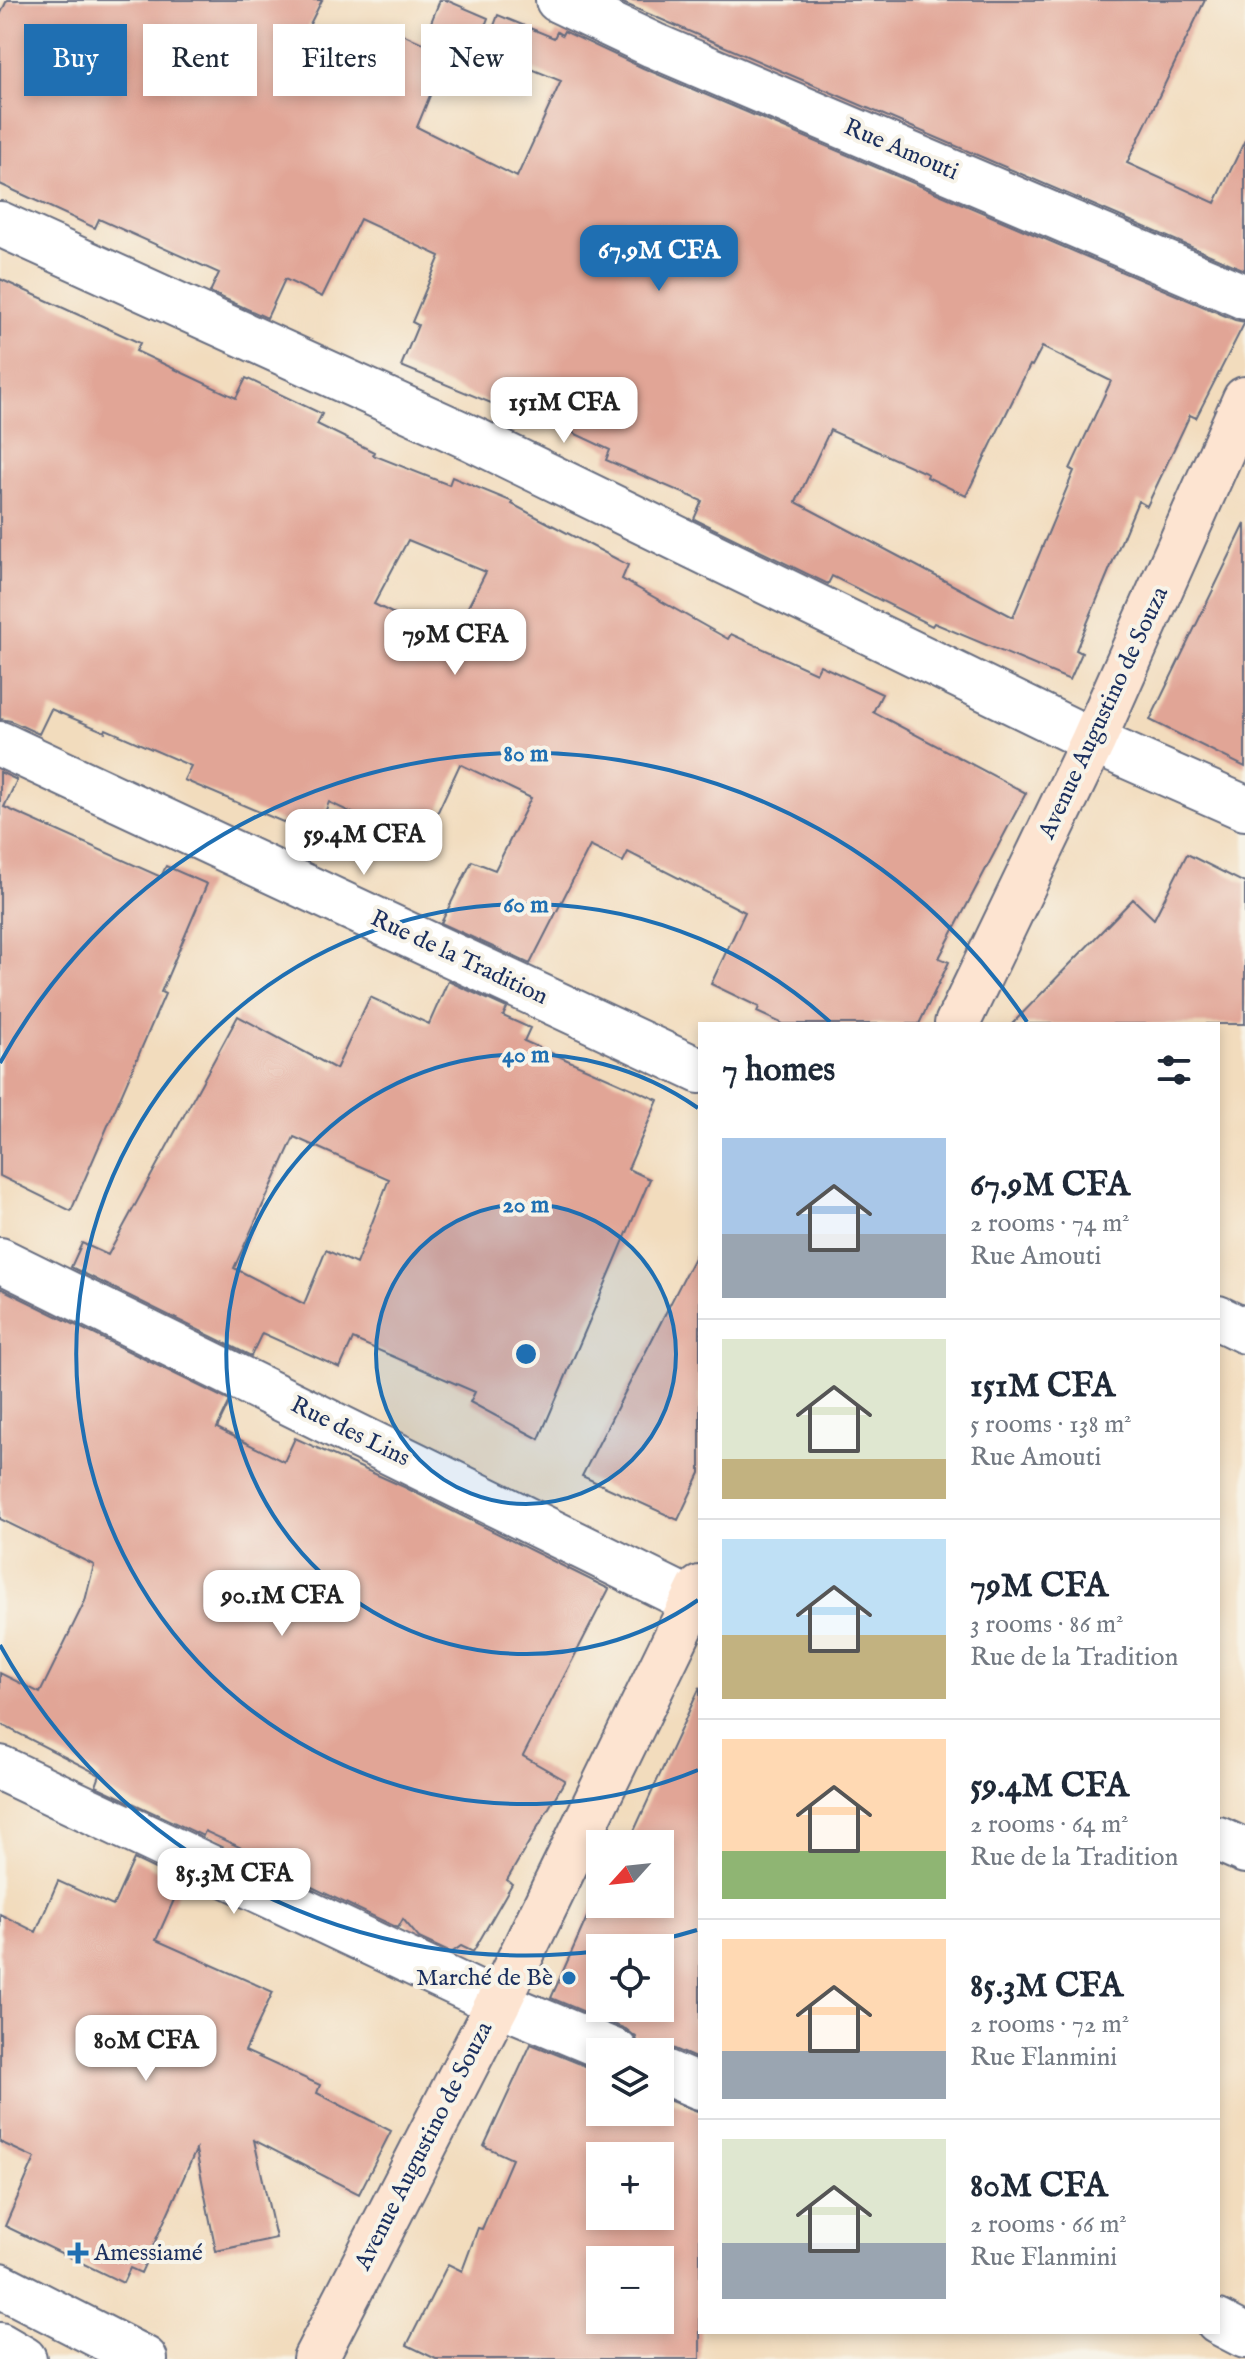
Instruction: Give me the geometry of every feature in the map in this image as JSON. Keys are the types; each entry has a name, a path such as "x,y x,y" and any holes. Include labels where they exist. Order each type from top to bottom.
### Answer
{"main road":[{"name":"Avenue Augustino de Souza","path":"958,1022 1093,741 1245,399"},
{"name":"Avenue Augustino de Souza","path":"315,2359 498,2003 698,1598"}],"street":[{"name":"Rue Amouti","path":"558,0 653,45 1245,297"},
{"path":"0,224 473,439 1093,741 1245,808"},
{"name":"Rue de la Tradition","path":"0,744 698,1070"},
{"name":"Rue des Lins","path":"0,1260 698,1598"},
{"path":"1220,1319 1245,1331"},
{"path":"0,1768 498,2003 586,2040"},
{"path":"1220,1840 1245,1851"},
{"path":"674,2076 698,2086"},
{"path":"0,2285 145,2359"},
{"path":"1220,2323 1245,2336"},
{"path":"0,2345 24,2359"}],"building":[{"path":"7,0 322,0 310,24 273,24 273,96 405,96 405,35 421,42 421,96 430,96 417,127 517,177 561,81 532,69 532,29 554,38 557,32 562,35 564,31 643,68 1245,322 1196,418 1190,415 1147,506 1138,501 1076,650 1082,653 1070,680 934,623 932,626 832,576 828,584 694,519 702,501 606,460 610,450 510,403 508,410 401,366 418,325 412,322 440,256 360,219 322,297 285,279 267,318 210,292 219,273 99,219 95,228 0,184 0,15","holes":["1042,347 1111,381 1070,469 1074,471 1013,617 796,502 830,430 928,474 927,477 966,496 1030,365"]},
{"path":"440,0 488,18 486,24 430,24"},
{"path":"616,0 1205,0 1127,163 1215,203 1245,140 1245,270"},
{"path":"498,15 520,24 495,24"},
{"path":"0,279 140,343 136,351 236,398 246,378 322,414 317,424 374,452 373,455 449,485 452,477 513,502 628,565 622,579 728,639 731,634 816,673 820,665 882,694 873,712 1026,793 939,958 949,962 920,1022 779,1022 757,1012 759,1007 711,984 745,912 628,852 623,862 590,846 530,964 441,923 472,861 495,870 531,798 460,764 422,846 329,802 316,836 184,780 191,766 106,729 105,732 51,709 39,734 0,719","holes":["408,540 486,572 450,642 374,604"]},
{"path":"1245,524 1245,767 1150,720"},
{"path":"0,772 17,780 4,807 161,877 166,866 207,884 161,992 165,994 71,1211 0,1176"},
{"path":"1187,854 1245,883 1245,1024 1014,1022 1133,899 1154,919"},
{"path":"448,981 507,1008 503,1016 530,1028 524,1041 658,1100 628,1169 650,1179 539,1439 470,1402 475,1392 353,1339 340,1368 262,1333 251,1356 71,1267 82,1243 108,1255 238,1016 336,1069 370,997 429,1024","holes":["294,1137 389,1179 356,1264 326,1250 304,1304 234,1268"]},
{"path":"698,1250 698,1477 678,1520 582,1476"},
{"path":"0,1288 230,1401 217,1428 284,1462 295,1438 404,1487 609,1589 523,1756 565,1780 507,1880 512,1884 473,1952 461,1946 451,1953 419,1938 403,1919 398,1928 297,1880 300,1875 205,1831 203,1836 96,1786 100,1775 0,1724 0,1673 40,1693 85,1601 94,1565 0,1519"},
{"path":"698,1691 698,2059 674,2049 674,2038 636,2038 626,2029 609,2022 674,2022 674,1934 586,1934 586,2012 551,1998 587,1918 674,1918 674,1830 634,1830"},
{"path":"134,1859 182,1882 156,1940 273,1992 245,2051 320,2085 317,2093 391,2131 359,2194 254,2140 276,2238 216,2251 196,2150 141,2273 130,2268 123,2283 5,2226 35,2158 0,2142 0,1914 36,1932 58,1881 113,1906"},
{"path":"531,2044 586,2066 586,2126 674,2126 674,2102 698,2111 700,2359 436,2359 407,2345 448,2264 462,2271 478,2228 482,2229 512,2159 484,2146"}],"place":[{"name":"Marché de Bè","path":"569,1978"},
{"name":"Amessiamé","path":"78,2253"}]}
